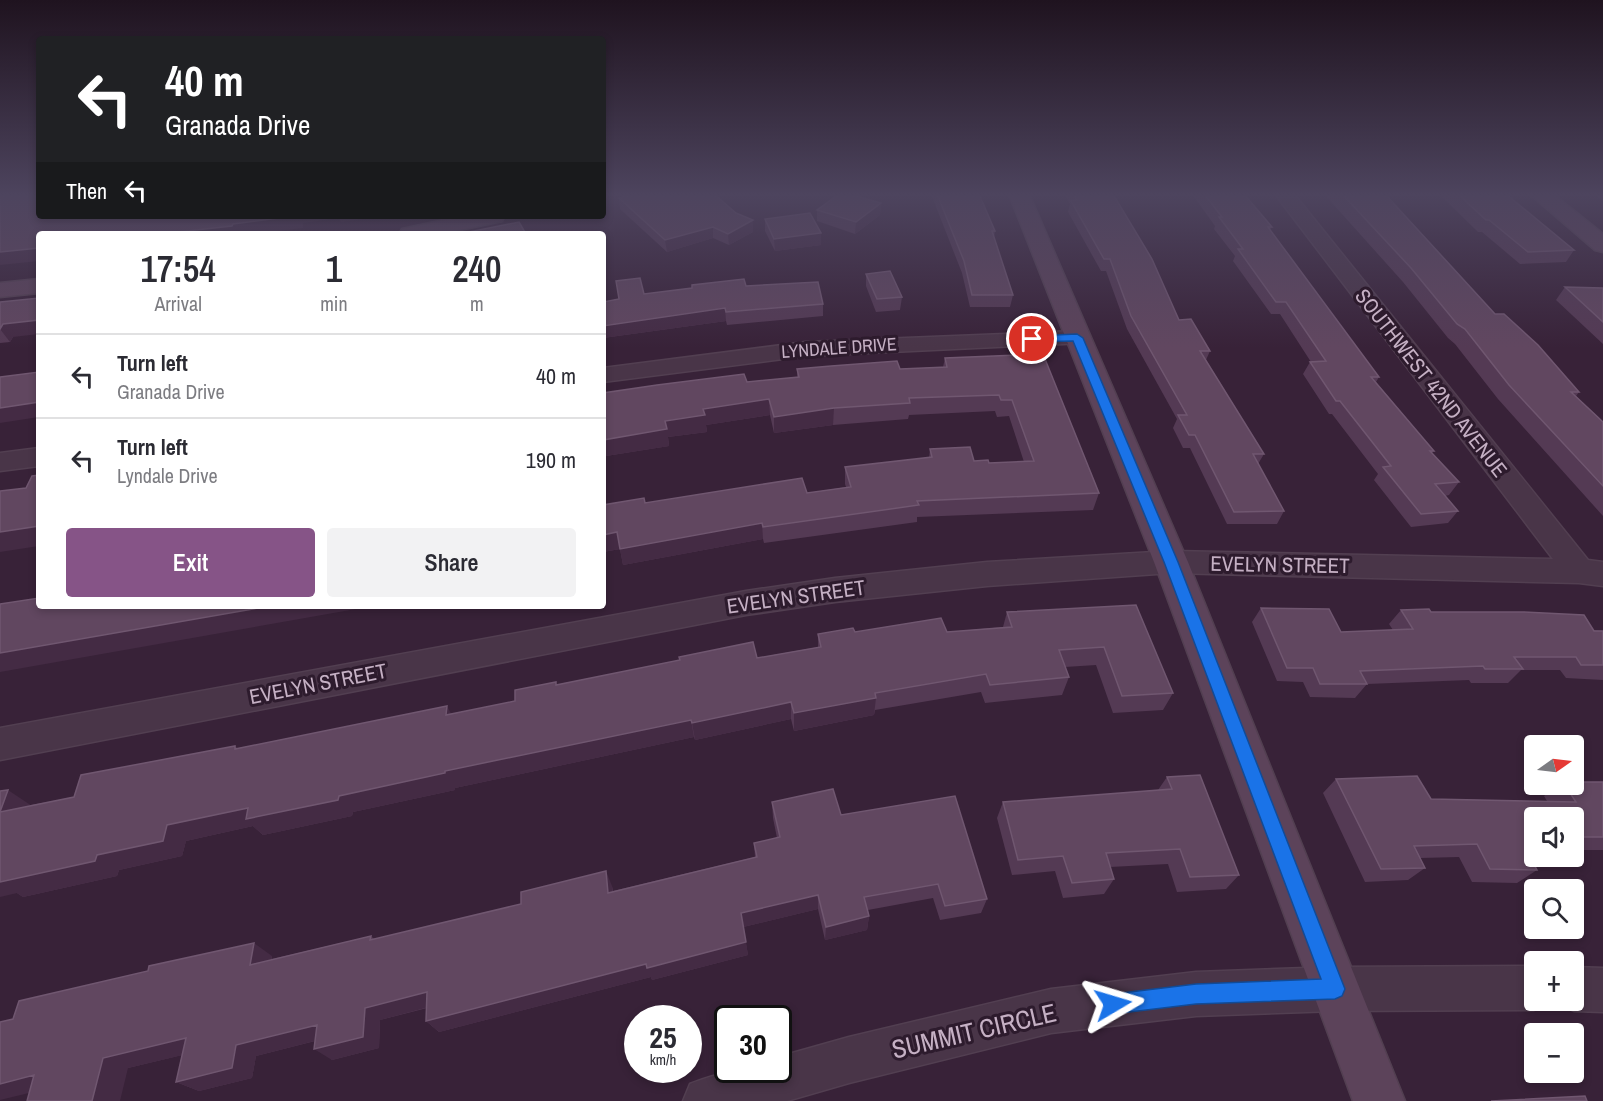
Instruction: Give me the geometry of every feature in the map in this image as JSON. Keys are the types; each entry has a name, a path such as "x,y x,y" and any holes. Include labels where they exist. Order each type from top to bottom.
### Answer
{"street":[{"path":"1040,245 1171,562 1379,1101"},
{"name":"SOUTHWEST 42ND AVENUE","path":"1326,245 1591,573"},
{"path":"0,290 36,286"},
{"name":"LYNDALE DRIVE","path":"606,375 806,349 1077,338"},
{"path":"0,462 36,457"},
{"name":"EVELYN STREET","path":"0,744 746,603 835,590 987,574 1171,562 1591,573"},
{"name":"SUMMIT CIRCLE","path":"706,1101 849,1060 1051,1011 1196,994 1335,989 1524,988"},
{"path":"1584,989 1603,990"}],"building":[{"path":"0,245 36,245 36,248 0,252"},
{"path":"958,245 997,245 1013,295 972,295"},
{"path":"1096,245 1144,245 1179,320 1191,319 1210,351 1200,351 1264,454 1253,454 1284,511 1234,512 1195,435 1189,435 1178,415 1187,415 1131,316 1110,259 1104,259"},
{"path":"1240,245 1282,245 1379,377 1371,377 1434,451 1430,451 1459,482 1435,484 1458,511 1421,514 1383,467 1391,466 1340,401 1336,401 1310,362 1326,361 1286,302 1276,302 1238,249 1243,249"},
{"path":"1390,245 1432,245 1495,314 1504,314 1538,345 1579,392 1571,392 1603,422 1603,486 1509,385 1465,329 1457,324"},
{"path":"1520,245 1568,245 1574,250 1528,252"},
{"path":"890,271 902,297 877,299 866,274"},
{"path":"640,278 644,294 744,279 746,286 818,282 823,304 726,312 725,308 606,326 606,301 619,299 616,281"},
{"path":"1565,287 1603,288 1603,322"},
{"path":"36,298 36,320 3,324 0,329 0,302"},
{"path":"1043,354 1099,493 917,501 919,505 763,527 762,523 620,549 617,532 606,534 606,504 644,498 645,503 802,478 807,493 851,487 845,467 932,457 930,449 970,447 974,461 988,460 989,463 1034,461 1012,400 1001,400 999,395 909,398 910,403 834,408 774,417 769,399 703,409 705,415 665,421 667,429 606,439 606,393 744,374 747,382 799,377 797,369 897,361 900,369 947,367 945,358"},
{"path":"36,372 36,402 0,408 0,377"},
{"path":"36,475 36,526 0,532 0,491 26,488 32,476"},
{"path":"36,598 36,609 253,609 0,653 0,604"},
{"path":"1136,605 1173,693 1122,696 1104,647 1059,650 1069,677 990,685 986,674 875,693 876,698 794,713 791,702 692,723 691,720 445,771 445,773 339,796 338,800 246,819 248,808 167,825 163,841 97,855 95,861 0,882 0,812 74,797 81,775 235,746 235,749 447,706 446,715 515,701 515,690 556,682 556,685 680,660 679,657 753,642 757,658 821,647 818,634 853,628 855,632 941,618 947,632 1012,627 1007,612"},
{"path":"1261,608 1329,609 1341,632 1413,629 1401,610 1584,615 1594,631 1603,631 1603,665 1581,665 1576,657 1514,657 1523,669 1485,669 1483,666 1360,671 1367,684 1320,684 1313,668 1287,668"},
{"path":"1200,775 1239,875 1190,877 1180,849 1106,853 1114,879 1072,883 1063,856 1018,860 1003,802 1172,789 1167,777"},
{"path":"1417,776 1431,799 1576,802 1571,795 1584,795 1584,782 1603,782 1603,837 1584,837 1584,807 1524,807 1524,867 1535,867 1537,870 1490,869 1477,844 1414,846 1425,868 1381,869 1336,779"},
{"path":"833,789 841,815 955,796 987,899 945,906 938,884 864,897 869,916 826,927 818,895 741,913 746,942 647,968 646,964 426,1021 427,992 365,1008 363,1037 314,1049 317,1025 236,1045 232,1068 176,1082 186,1038 103,1058 92,1101 27,1101 34,1075 0,1084 0,1022 13,1019 19,1001 148,971 149,966 254,943 250,965 371,936 370,940 521,904 521,892 606,871 608,893 757,857 754,843 780,837 772,802"},
{"path":"8,790 0,812 0,791"},
{"path":"1585,1096 1587,1101 1491,1101"}],"route":[{"path":"1032,339 1077,338 1171,562 1335,989 1196,994 1113,1004"}]}
